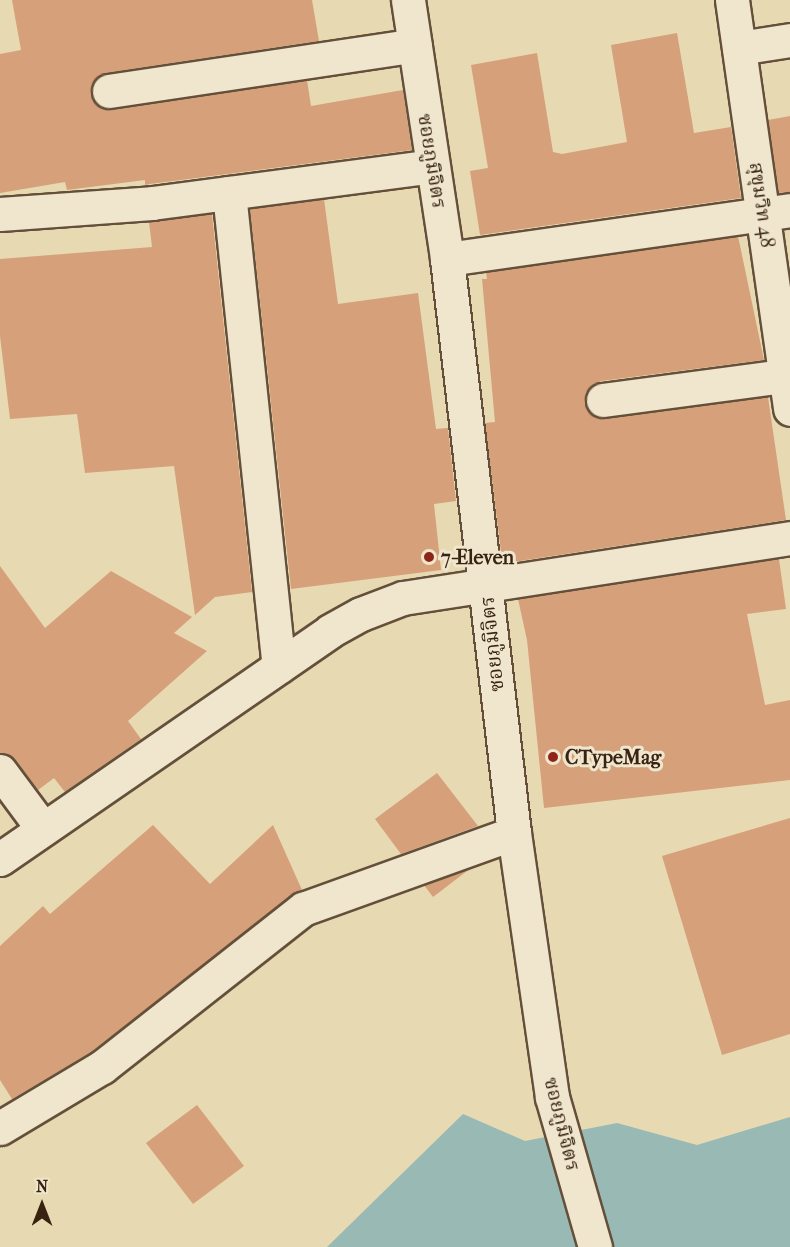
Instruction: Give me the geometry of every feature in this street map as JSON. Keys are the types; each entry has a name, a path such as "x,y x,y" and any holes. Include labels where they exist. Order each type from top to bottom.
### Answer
{"street":[{"name":"ซอยภูมิจิตร","path":"408,0 447,259 514,833 552,1097 595,1247"},
{"name":"สุขุมวิท 48","path":"732,0 739,48 777,212 790,409"},
{"path":"739,48 790,40"},
{"path":"110,91 415,45"},
{"path":"0,214 91,209 433,166"},
{"path":"229,193 279,666"},
{"path":"447,259 777,212"},
{"path":"603,400 788,375"},
{"path":"0,858 279,666 361,614 403,598 790,538"},
{"path":"0,771 43,829"},
{"path":"0,1128 102,1067 303,909 514,833"}],"water":[{"path":"463,1114 525,1141 617,1123 697,1145 790,1117 790,1247 327,1247"}],"building":[{"path":"12,0 312,0 319,41 106,73 92,84 94,102 112,110 307,80 311,106 403,90 412,150 145,185 145,180 67,190 65,182 0,193 0,54 21,50"},
{"path":"677,33 694,133 731,127 741,198 480,235 470,171 488,168 471,65 537,53 553,152 562,154 627,142 611,45"},
{"path":"790,116 790,192 778,193 768,120"},
{"path":"324,199 338,304 418,293 436,429 448,428 456,501 434,504 441,570 291,589 250,209"},
{"path":"212,214 252,592 215,597 195,615 174,466 85,473 77,414 10,419 0,336 0,259 152,247 149,222"},
{"path":"738,236 764,360 601,381 586,392 585,403 595,417 605,419 768,397 786,520 513,562 513,559 502,560 485,423 495,422 482,279 487,279 486,272"},
{"path":"779,559 786,609 747,614 765,705 790,700 790,780 544,808 527,640 518,599"},
{"path":"0,566 45,628 111,571 192,617 174,633 207,651 128,721 141,739 65,792 54,778 38,790 15,759 0,753"},
{"path":"437,773 478,826 401,854 375,819"},
{"path":"790,818 790,1034 722,1055 662,856"},
{"path":"153,825 210,884 273,825 302,890 91,1052 12,1099 0,1080 0,946 43,906 50,914"},
{"path":"471,868 433,897 424,885"},
{"path":"197,1105 244,1166 193,1204 146,1143"}],"place":[{"name":"7-Eleven","path":"429,557"},
{"name":"CTypeMag","path":"553,757"}]}
